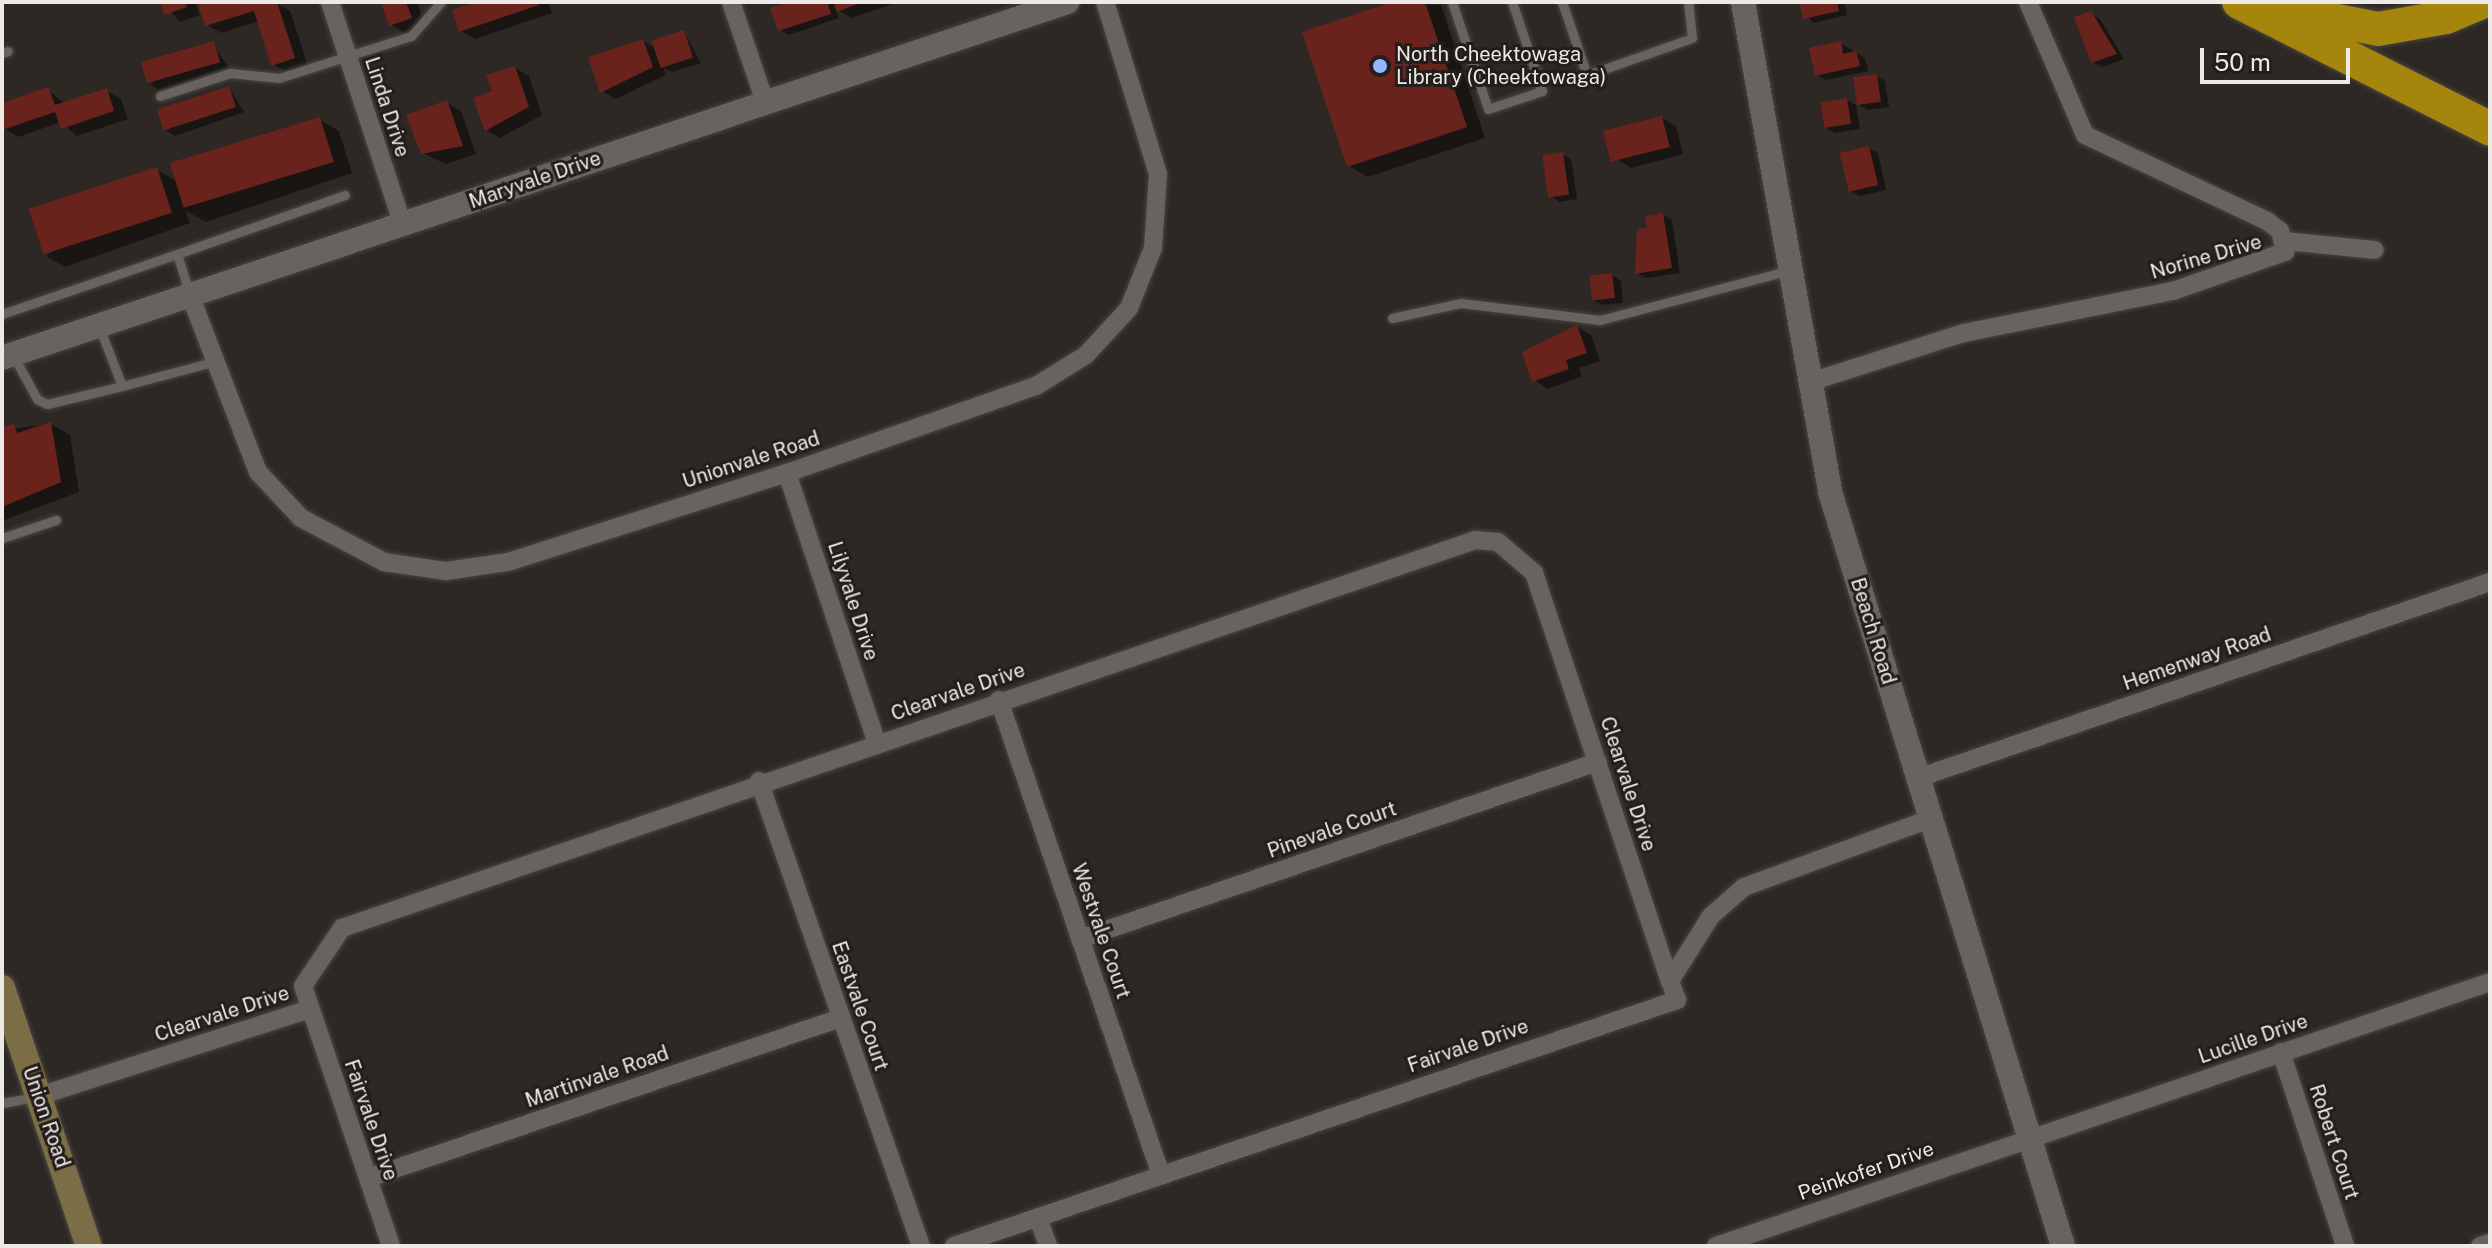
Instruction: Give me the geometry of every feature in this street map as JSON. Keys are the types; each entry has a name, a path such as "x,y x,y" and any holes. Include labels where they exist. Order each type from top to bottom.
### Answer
{"highway":[{"path":"2239,2 2490,129"},
{"path":"2284,2 2312,16 2378,29 2446,17 2482,2"}],"main road":[{"name":"Union Road","path":"2,988 89,1246"}],"street":[{"name":"Linda Drive","path":"330,2 403,225"},
{"path":"731,2 765,102"},
{"name":"Maryvale Drive","path":"7,356 765,102 1012,11 1067,2"},
{"name":"Unionvale Road","path":"190,295 242,445 278,497 354,552 415,569 508,562 787,473 1036,386 1086,355 1129,308 1153,248 1158,174 1105,2"},
{"name":"Beach Road","path":"1743,2 1830,492 2063,1246"},
{"name":"Norine Drive","path":"1810,382 1964,333 2263,265 2285,252 2285,241 2267,221 2085,135 2028,2"},
{"path":"2285,241 2375,250"},
{"name":"Lilyvale Drive","path":"787,473 877,743"},
{"name":"Clearvale Drive","path":"39,1096 310,1009 303,986 313,962 361,917 1485,539 1516,552 1534,573 1670,981"},
{"name":"Hemenway Road","path":"1918,778 2490,582"},
{"name":"Westvale Court","path":"999,700 1161,1175"},
{"name":"Pinevale Court","path":"1080,939 1598,762"},
{"name":"Eastvale Court","path":"759,781 921,1246"},
{"name":"Fairvale Drive","path":"954,1246 1677,1000 1670,981 1711,916 1744,887 1930,819"},
{"name":"Lucille Drive","path":"2029,1138 2490,982"},
{"name":"Fairvale Drive","path":"310,1009 391,1246"},
{"name":"Martinvale Road","path":"368,1178 841,1018"},
{"name":"Robert Court","path":"2281,1052 2345,1246"},
{"name":"Peinkofer Drive","path":"1716,1246 2029,1138"},
{"path":"1038,1218 1048,1246"},
{"path":"2480,1246 2490,1243"}],"lane":[{"path":"160,96 230,73 279,78 411,36 441,2"},
{"path":"1452,2 1488,109 1542,91 1512,2"},
{"path":"1562,2 1587,75 1692,38 1688,2"},
{"path":"2,314 345,195"},
{"path":"177,254 190,295"},
{"path":"1392,318 1461,303 1600,320 1790,270"},
{"path":"99,325 122,386"},
{"path":"7,356 37,399 47,404 213,362"},
{"path":"2,538 56,520"},
{"path":"2,1103 39,1096"}],"building":[{"path":"160,2 185,2 187,7 164,15"},
{"path":"277,2 295,58 271,66 254,11 205,26 198,3"},
{"path":"381,2 406,2 412,18 389,26"},
{"path":"476,2 538,2 539,5 459,32 452,10"},
{"path":"788,2 827,2 831,14 778,31 770,8"},
{"path":"833,2 863,2 837,12"},
{"path":"1392,2 1425,2 1467,127 1347,167 1302,32"},
{"path":"1799,2 1837,2 1839,11 1803,19"},
{"path":"2091,11 2117,54 2091,63 2074,17"},
{"path":"684,30 693,58 661,68 652,41"},
{"path":"643,39 653,67 600,93 588,57"},
{"path":"214,41 220,62 147,83 141,62"},
{"path":"1841,41 1843,54 1856,51 1860,66 1815,76 1809,48"},
{"path":"515,66 529,107 485,131 473,98 492,91 486,75"},
{"path":"1877,74 1881,102 1857,105 1853,77"},
{"path":"229,86 236,107 164,130 157,109"},
{"path":"48,87 55,105 107,88 114,111 61,129 55,112 2,130 2,103"},
{"path":"1847,98 1851,124 1824,128 1820,102"},
{"path":"447,100 463,146 421,154 406,115"},
{"path":"1662,116 1670,147 1611,162 1603,131"},
{"path":"320,117 334,162 184,208 170,163"},
{"path":"1869,146 1878,185 1849,192 1840,153"},
{"path":"1563,152 1569,195 1548,198 1542,155"},
{"path":"157,167 172,213 43,254 29,209"},
{"path":"1663,213 1672,268 1635,274 1637,229 1647,228 1645,216"},
{"path":"1612,273 1615,298 1592,301 1589,276"},
{"path":"1577,325 1587,353 1566,360 1569,369 1532,382 1522,352"},
{"path":"51,422 61,482 2,507 2,427 14,424 17,433"}],"place":[{"name":"North Cheektowaga Library (Cheektowaga)","path":"1380,66"}]}
